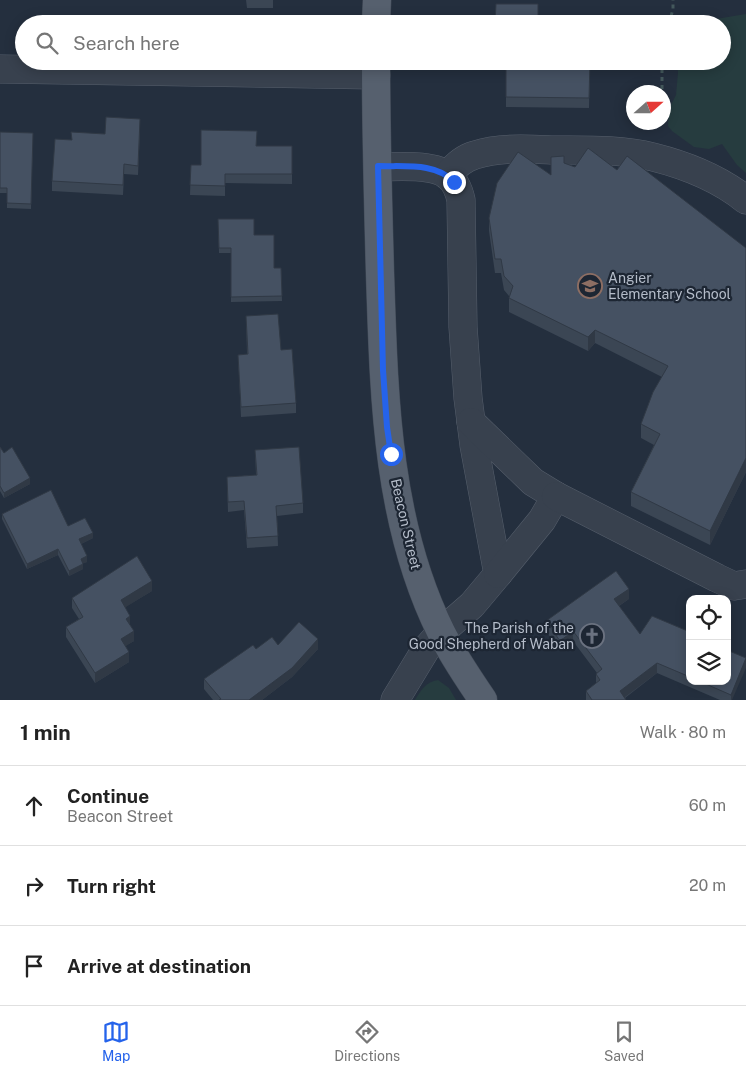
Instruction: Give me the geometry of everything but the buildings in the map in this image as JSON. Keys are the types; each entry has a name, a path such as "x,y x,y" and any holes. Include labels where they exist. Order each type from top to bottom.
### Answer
{"main road":[{"path":"376,15 377,0"},
{"name":"Beacon Street","path":"376,70 383,360 387,427 395,483 408,540 422,588 441,632 463,671 483,700"}],"street":[{"path":"0,69 15,69"},
{"path":"448,175 453,167 463,160 484,152 517,149 610,151 637,154 674,163 709,177 746,200"},
{"path":"378,166 434,169 448,175 454,182 461,200 463,327 471,422 498,574"},
{"path":"471,422 534,482 556,496 725,582 734,586 746,584"},
{"path":"395,700 421,656 441,632 472,605 542,520 556,496"}],"path":[{"path":"671,15 673,0"},
{"path":"662,70 662,85"}],"green space":[{"path":"746,14 746,173 737,165 722,144 709,149 694,147 671,130 671,105 676,95 678,70 731,70 731,16"},
{"path":"438,680 449,688 456,700 415,700 427,685"}],"place":[{"name":"Angier Elementary School","path":"590,286"},
{"name":"The Parish of the Good Shepherd of Waban","path":"592,636"}],"route":[{"path":"391,454 384,399 378,166 439,170 448,175 454,182"}]}
